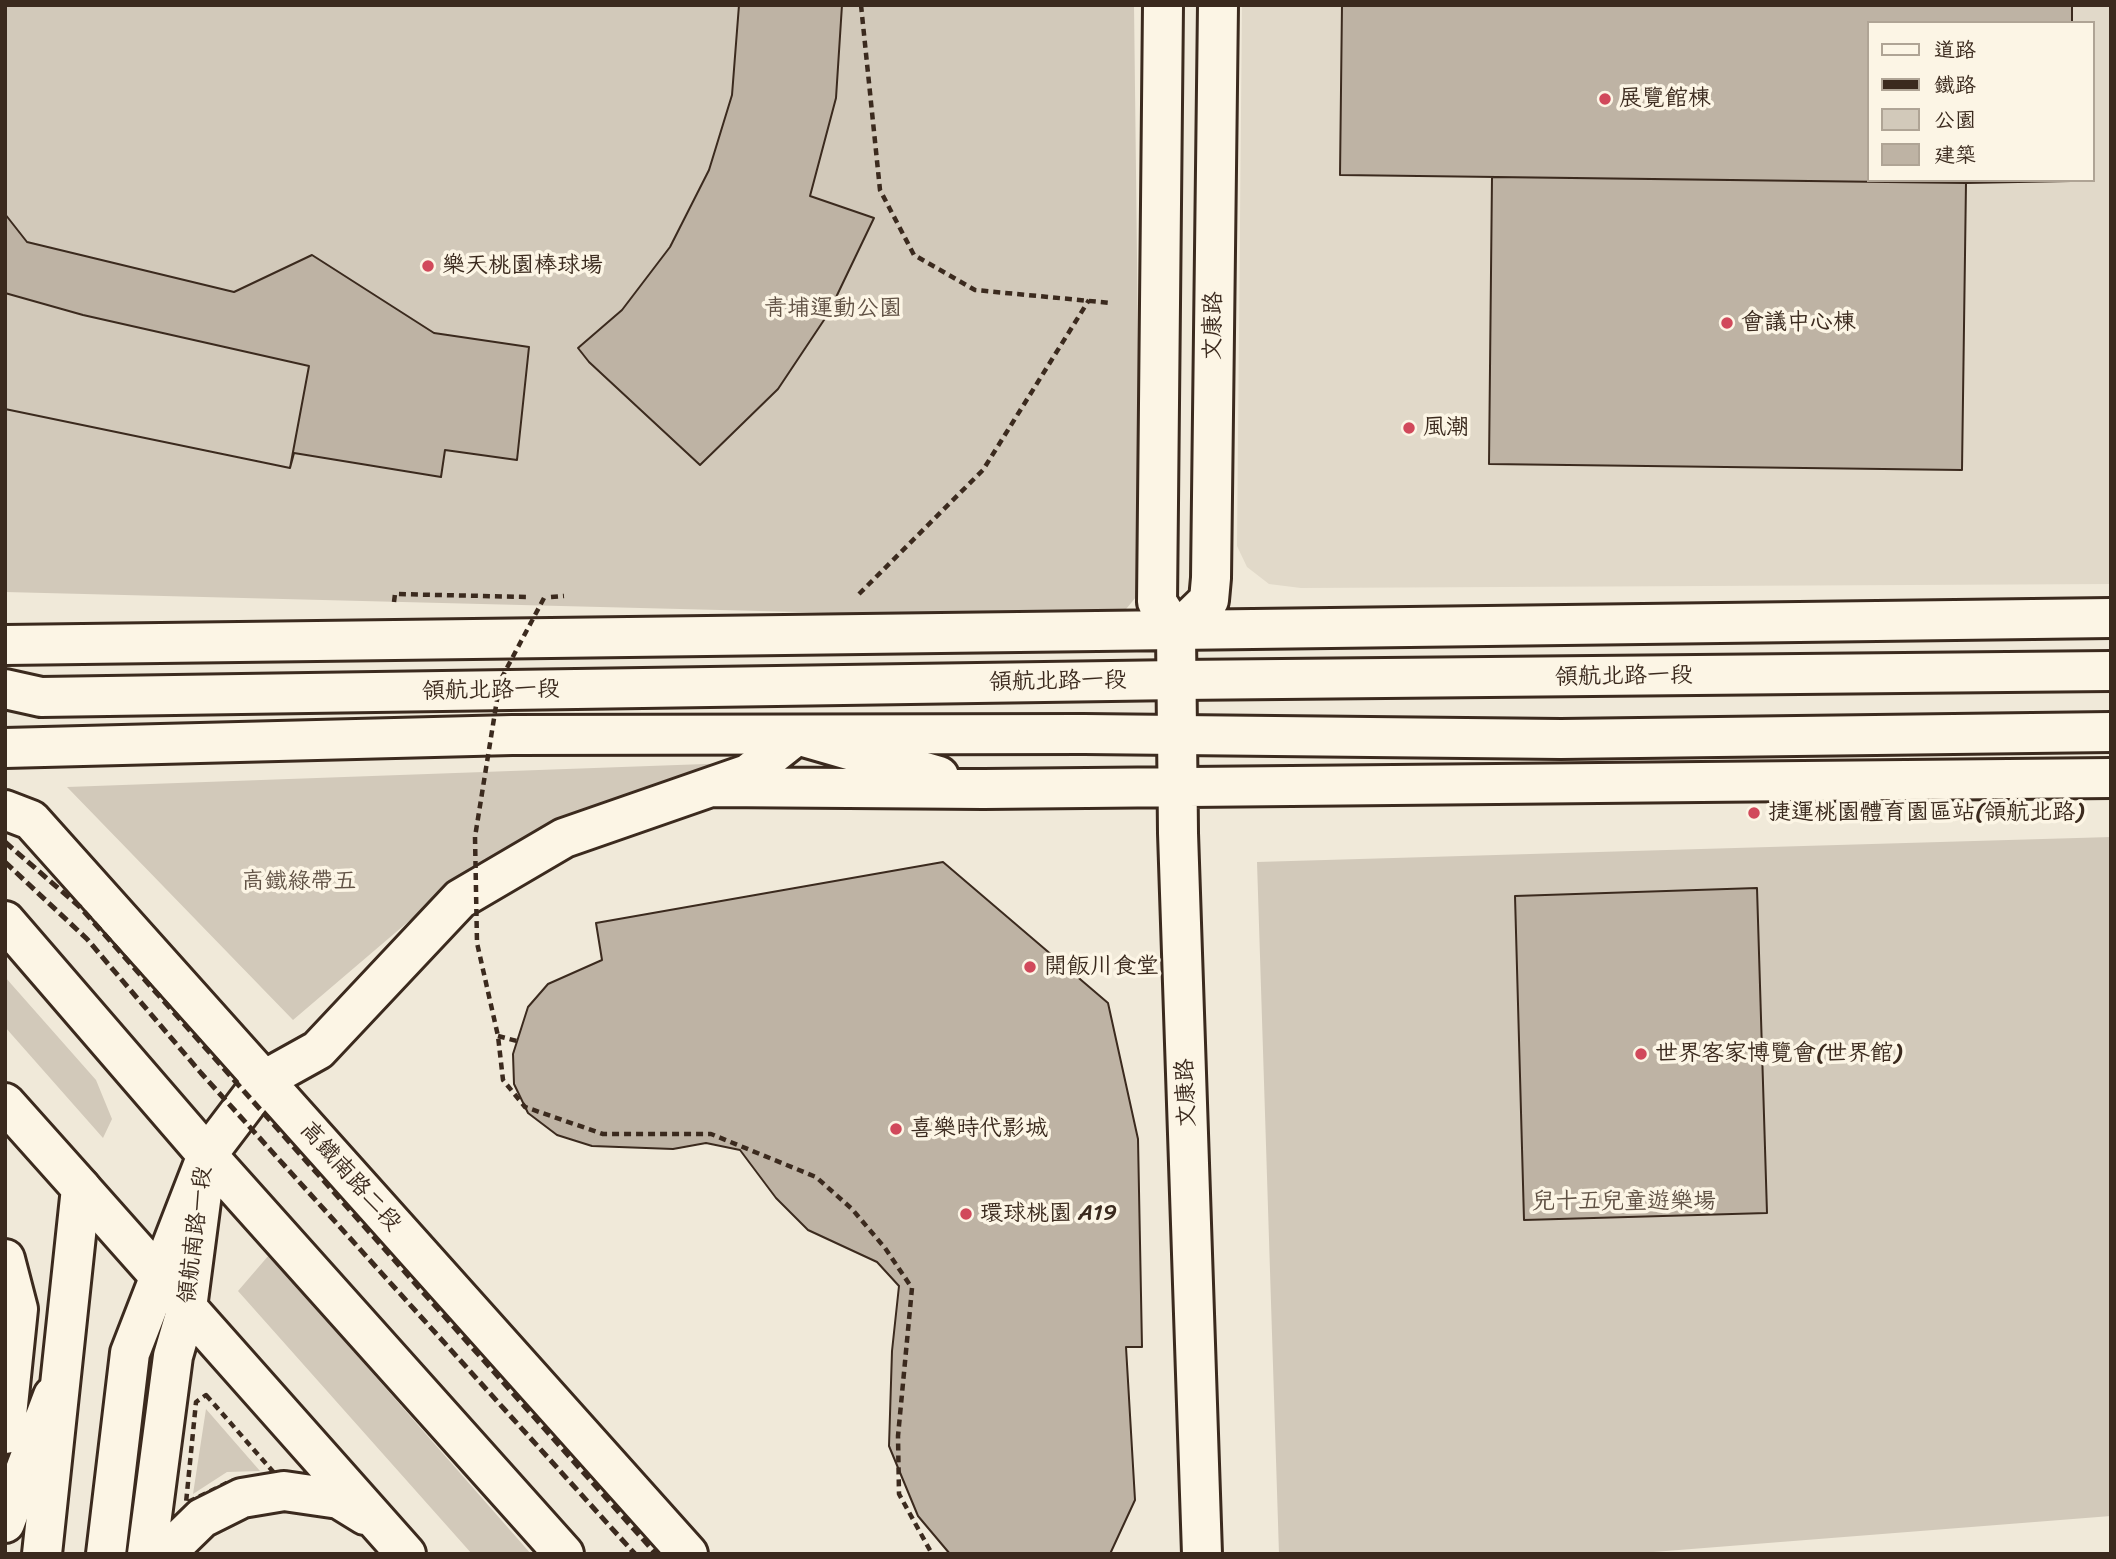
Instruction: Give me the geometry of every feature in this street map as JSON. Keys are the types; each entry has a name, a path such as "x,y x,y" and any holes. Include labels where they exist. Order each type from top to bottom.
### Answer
{"street":[{"name":"文康路","path":"1163,5 1156,590 1157,602 1176,632 1179,736 1177,787 1202,1554"},
{"name":"文康路","path":"1176,632 1209,600 1211,578 1218,5"},
{"path":"5,645 2111,618"},
{"name":"領航北路一段","path":"5,689 41,697 1178,680 2111,671"},
{"name":"領航北路一段","path":"5,748 512,735 1561,739 2111,732"},
{"path":"207,1155 264,1080 317,1050 460,899 564,838 748,774 797,734 984,789"},
{"path":"713,787 984,789 2111,778"},
{"name":"高鐵南路二段","path":"5,810 31,820 688,1554"},
{"path":"5,921 207,1155 564,1554"},
{"path":"5,1103 405,1554"},
{"name":"領航南路一段","path":"106,1554 130,1353 158,1275 207,1155"},
{"name":"領航南路一段","path":"147,1554 173,1356 187,1308 207,1155"},
{"path":"42,1554 81,1188"},
{"path":"5,1259 18,1309 5,1434"},
{"path":"5,1523 62,1371"},
{"path":"164,1554 202,1518 242,1498 284,1491 339,1499 378,1523"}],"path":[{"path":"860,5 880,190 914,255 975,290 1111,303"},
{"path":"859,594 983,470 1089,300"},
{"path":"395,594 527,597"},
{"path":"544,598 500,681 475,837 477,943 498,1036 503,1080 525,1107 603,1134 711,1134 816,1177 852,1209 885,1248 912,1288 898,1436 899,1494 932,1554"},
{"path":"498,1036 517,1041"},
{"path":"206,1395 276,1475 231,1481 186,1503 196,1402 206,1395"}],"shaded area":[{"path":"1242,5 2111,5 2111,584 1301,588 1269,584 1247,567 1237,546"}],"green space":[{"name":"青埔運動公園","path":"5,5 1134,5 1141,591 1117,620 5,592"},
{"name":"高鐵綠帶五","path":"733,763 436,898 293,1020 67,787"},
{"name":"兒十五兒童遊樂場","path":"2111,837 2111,1516 1628,1554 1279,1554 1257,862"},
{"path":"5,977 96,1080 112,1119 103,1138 5,1027"},
{"path":"269,1255 531,1554 472,1554 238,1291"},
{"path":"206,1409 260,1471 227,1472 193,1494"}],"building":[{"path":"739,5 842,5 836,98 810,196 874,218 828,314 778,389 700,465 589,362 578,348 622,310 670,247 709,170 732,95"},
{"name":"展覽館棟","path":"1342,5 2072,5 2072,21 1868,21 1868,182 1340,175"},
{"name":"會議中心棟","path":"1492,177 1966,183 1962,470 1489,464"},
{"name":"展覽館棟","path":"1888,182 2018,182 1966,183"},
{"name":"樂天桃園棒球場","path":"5,214 27,242 234,292 312,255 434,333 529,347 517,460 445,450 441,477 294,453 290,468 5,409"},
{"path":"5,293 83,315 309,366 290,468 5,409"},
{"name":"環球桃園 A19","path":"943,862 1108,1003 1138,1139 1142,1347 1126,1347 1135,1500 1110,1554 950,1554 918,1516 889,1446 892,1351 899,1286 877,1262 808,1230 776,1198 740,1150 706,1143 673,1149 592,1146 557,1135 528,1113 514,1084 513,1054 528,1007 548,984 602,960 596,923"},
{"name":"世界客家博覽會(世界館)","path":"1757,888 1767,1213 1524,1220 1515,896"}],"railway":[{"path":"5,842 80,907 656,1554"},
{"path":"5,862 87,939 201,1073 635,1554"}],"place":[{"name":"展覽館棟","path":"1605,99"},
{"name":"樂天桃園棒球場","path":"428,266"},
{"name":"會議中心棟","path":"1727,323"},
{"name":"風潮","path":"1409,428"},
{"name":"捷運桃園體育園區站(領航北路)","path":"1754,813"},
{"name":"開飯川食堂","path":"1030,967"},
{"name":"世界客家博覽會(世界館)","path":"1641,1054"},
{"name":"喜樂時代影城","path":"896,1129"},
{"name":"環球桃園 A19","path":"966,1214"}]}
